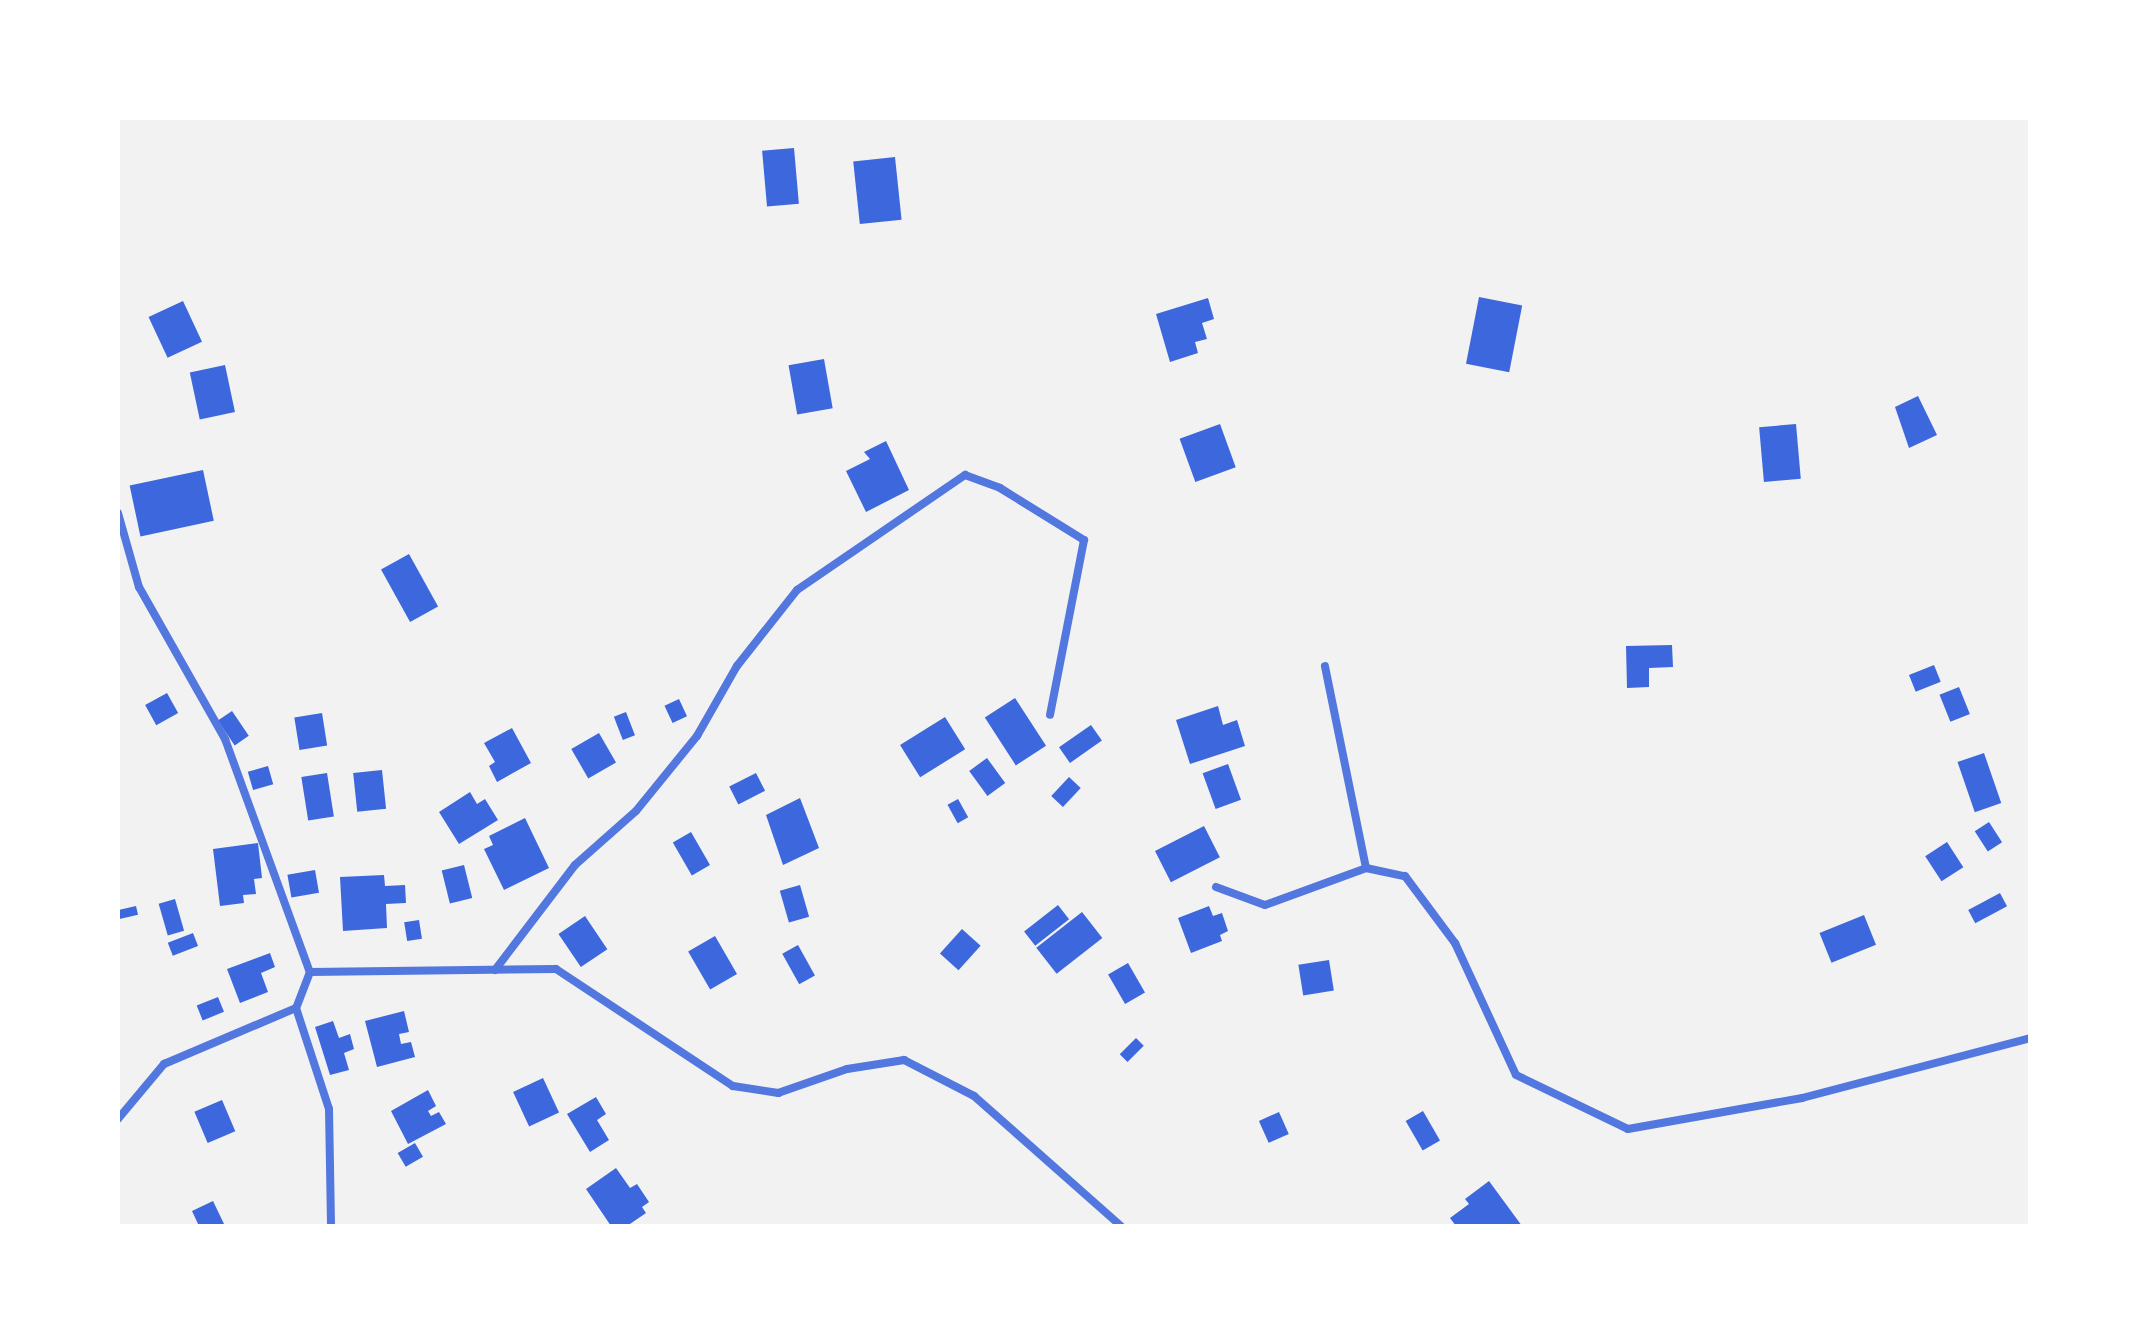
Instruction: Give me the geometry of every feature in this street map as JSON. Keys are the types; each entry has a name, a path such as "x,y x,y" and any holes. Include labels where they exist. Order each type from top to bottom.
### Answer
{"street":[{"path":"495,970 575,865 636,811 697,736 737,666 797,590 965,475 1000,488 1084,540 1050,715"},
{"path":"118,513 139,587 225,739 310,972 296,1008 329,1109 331,1226"},
{"path":"1325,666 1366,868"},
{"path":"1216,887 1265,905 1366,868 1405,876 1455,943 1516,1075 1628,1129 1802,1098 2030,1038"},
{"path":"310,972 556,969 733,1086 778,1093 847,1069 904,1060 974,1096 1121,1226"},
{"path":"118,1119 164,1064 296,1008"}],"building":[{"path":"794,148 799,204 767,207 762,151"},
{"path":"895,157 902,220 860,224 853,161"},
{"path":"1479,297 1522,305 1509,372 1466,364"},
{"path":"1208,298 1214,319 1202,323 1207,339 1195,342 1198,353 1170,362 1156,314"},
{"path":"183,301 202,342 168,358 149,317"},
{"path":"824,359 833,408 797,414 789,365"},
{"path":"225,365 235,412 200,419 190,372"},
{"path":"1918,396 1937,435 1909,448 1895,407"},
{"path":"1220,424 1236,467 1195,482 1180,439"},
{"path":"1796,424 1801,479 1764,482 1759,427"},
{"path":"886,441 909,490 866,512 846,471 870,459 864,452"},
{"path":"203,470 214,521 140,536 130,486"},
{"path":"409,554 438,606 410,622 381,570"},
{"path":"1672,645 1673,667 1649,668 1649,687 1627,688 1626,646"},
{"path":"1934,665 1941,682 1916,692 1909,675"},
{"path":"1959,687 1970,714 1950,722 1940,695"},
{"path":"167,693 178,713 156,725 145,705"},
{"path":"1015,698 1046,746 1016,765 985,718"},
{"path":"679,699 687,716 673,723 664,706"},
{"path":"1218,706 1223,725 1237,720 1245,746 1190,764 1176,720"},
{"path":"232,711 249,736 235,745 218,721"},
{"path":"626,712 635,735 623,740 614,717"},
{"path":"322,713 327,746 300,750 294,717"},
{"path":"945,717 965,749 920,777 900,745"},
{"path":"1091,725 1102,741 1070,763 1059,747"},
{"path":"512,728 531,763 497,782 489,766 495,762 484,743"},
{"path":"599,733 616,762 588,778 571,749"},
{"path":"1984,753 2001,803 1975,812 1958,762"},
{"path":"987,758 1005,783 987,796 969,771"},
{"path":"1228,764 1241,800 1216,809 1203,773"},
{"path":"268,766 273,784 253,790 248,772"},
{"path":"382,770 386,809 357,812 353,773"},
{"path":"327,773 334,816 308,821 301,777"},
{"path":"756,773 765,791 738,804 729,787"},
{"path":"1069,777 1081,788 1063,807 1051,796"},
{"path":"470,792 477,804 485,799 498,820 459,844 439,812"},
{"path":"800,798 819,848 783,865 766,815"},
{"path":"958,799 968,817 958,823 948,805"},
{"path":"525,818 549,868 504,890 484,849 493,845 489,836"},
{"path":"1989,822 2002,842 1988,851 1975,831"},
{"path":"1204,826 1220,857 1171,882 1155,851"},
{"path":"691,832 710,865 692,875 673,842"},
{"path":"1947,842 1963,867 1942,881 1925,856"},
{"path":"258,843 262,878 254,879 256,894 243,895 244,903 220,906 213,849"},
{"path":"464,865 472,898 450,904 442,871"},
{"path":"315,870 319,893 291,898 287,875"},
{"path":"384,875 385,886 405,885 406,903 386,904 387,928 343,931 340,877"},
{"path":"800,885 809,917 789,923 780,891"},
{"path":"2000,893 2007,906 1975,923 1968,910"},
{"path":"175,899 184,931 168,935 159,904"},
{"path":"1058,905 1069,919 1035,946 1024,931"},
{"path":"136,906 138,915 120,919 118,910"},
{"path":"1209,906 1213,916 1222,913 1228,931 1220,935 1222,941 1191,953 1178,918"},
{"path":"1082,912 1102,938 1057,974 1036,948"},
{"path":"1864,915 1876,945 1831,963 1819,933"},
{"path":"585,916 607,949 581,967 558,934"},
{"path":"419,920 422,939 407,941 404,922"},
{"path":"962,929 981,946 958,970 940,954"},
{"path":"193,933 198,946 173,956 168,943"},
{"path":"715,936 737,974 710,990 688,951"},
{"path":"798,945 815,976 799,984 782,954"},
{"path":"270,953 275,967 261,973 268,992 240,1003 227,969"},
{"path":"1329,960 1334,991 1303,995 1298,965"},
{"path":"1128,963 1145,992 1125,1004 1108,974"},
{"path":"218,997 224,1012 203,1020 197,1006"},
{"path":"404,1011 409,1032 399,1034 401,1044 411,1042 415,1057 377,1067 365,1021"},
{"path":"333,1021 339,1038 350,1034 354,1049 344,1053 349,1070 330,1075 315,1027"},
{"path":"1136,1038 1144,1046 1128,1062 1120,1054"},
{"path":"543,1078 559,1112 529,1126 513,1092"},
{"path":"428,1090 436,1106 428,1111 431,1116 439,1112 446,1124 408,1144 391,1111"},
{"path":"596,1097 606,1114 597,1120 609,1140 590,1152 567,1114"},
{"path":"222,1100 235,1131 208,1143 194,1112"},
{"path":"1423,1111 1440,1140 1423,1150 1406,1121"},
{"path":"1279,1112 1289,1134 1269,1143 1259,1121"},
{"path":"415,1143 423,1157 406,1167 398,1153"},
{"path":"616,1168 630,1188 637,1184 649,1202 642,1207 646,1213 627,1226 611,1226 586,1189"},
{"path":"1489,1181 1522,1226 1456,1226 1450,1218 1469,1204 1465,1199"},
{"path":"213,1201 225,1226 199,1226 192,1211"}]}
